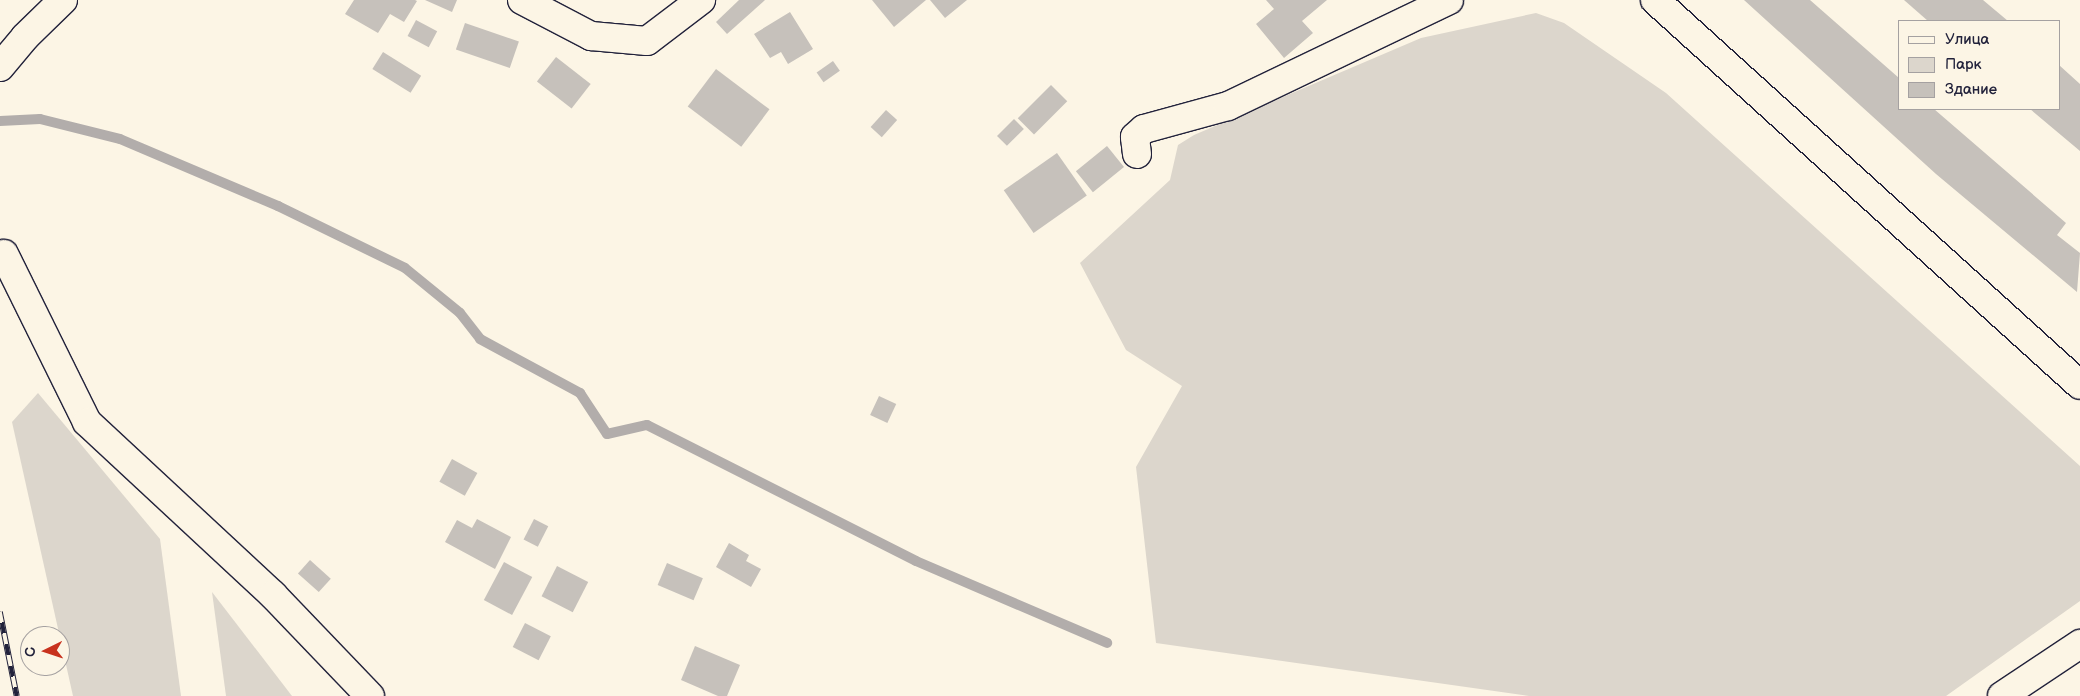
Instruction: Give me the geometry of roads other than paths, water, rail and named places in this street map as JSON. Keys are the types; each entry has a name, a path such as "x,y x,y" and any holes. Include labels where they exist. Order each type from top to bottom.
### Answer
{"street":[{"path":"0,67 25,37 63,0"},
{"path":"522,0 591,36 647,41 701,0"},
{"path":"1137,154 1135,137 1144,129 1228,106 1449,0"},
{"path":"1655,0 2080,385"},
{"path":"4,254 86,422 272,596 370,696"},
{"path":"2002,696 2080,644"}],"waterway":[{"path":"0,121 40,119 120,139 278,206 405,268 460,313 480,339 580,393 607,434 647,425 916,561 1107,643"}],"railway":[{"path":"0,612 17,696"}]}
